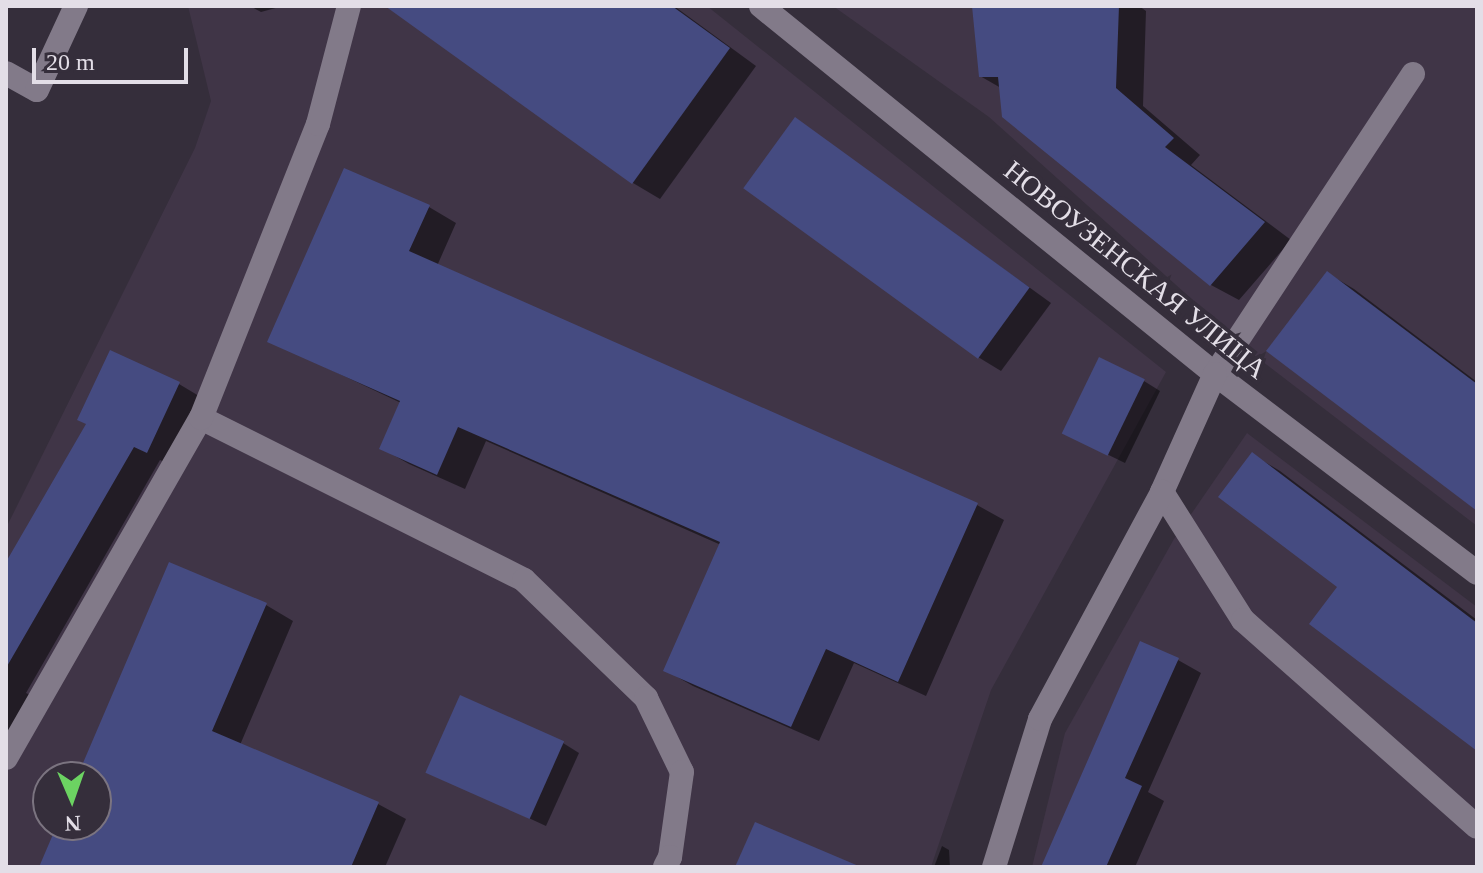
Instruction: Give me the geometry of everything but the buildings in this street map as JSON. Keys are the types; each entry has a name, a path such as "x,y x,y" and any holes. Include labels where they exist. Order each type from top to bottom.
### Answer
{"street":[{"path":"6,73 37,90 76,6"},
{"path":"6,758 201,418 318,124 349,6"},
{"name":"НОВОУЗЕНСКАЯ УЛИЦА","path":"761,6 1215,374 1477,573"},
{"path":"994,867 1040,719 1162,492 1215,374 1413,74"},
{"path":"201,418 524,580 646,698 682,772 670,857 665,867"},
{"path":"1162,492 1243,620 1477,827"}],"shaded area":[{"path":"188,6 707,6 1166,372 991,690 931,867 6,867 6,528 195,148 211,101"},
{"path":"833,6 1477,6 1477,526 1254,355 989,117"},
{"path":"1247,433 1477,607 1477,867 1032,867 1065,733 1174,539"}]}
